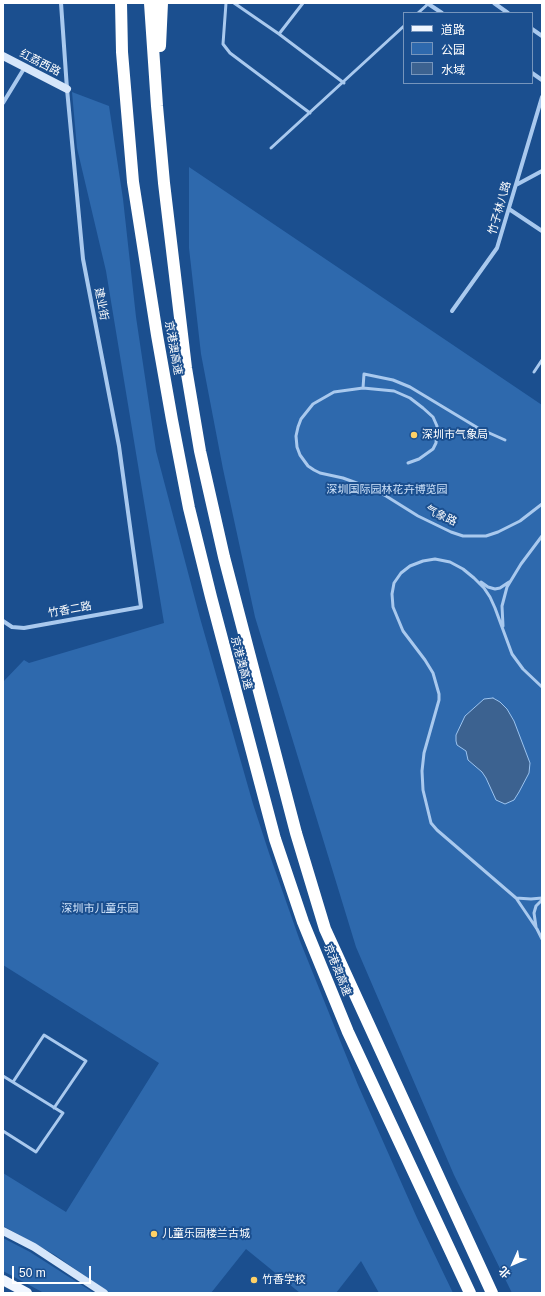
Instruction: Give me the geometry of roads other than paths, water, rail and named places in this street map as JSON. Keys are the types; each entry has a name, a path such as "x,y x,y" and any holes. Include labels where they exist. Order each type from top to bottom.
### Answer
{"highway":[{"path":"117,3 122,52"},
{"name":"京港澳高速","path":"120,3 122,52 134,189 176,442 189,508 210,597 275,840 303,922 348,1032 470,1293"},
{"name":"京港澳高速","path":"150,3 164,183 185,361 200,451 224,557 296,834 325,929 492,1293"},
{"path":"157,106 162,3"}],"main road":[{"name":"红荔西路","path":"3,56 67,89"},
{"path":"3,1231 34,1247 104,1293"},
{"path":"3,1280 27,1293"}],"street":[{"name":"建业街","path":"61,3 67,89 83,259 119,446 141,607"},
{"path":"428,3 441,12"},
{"path":"494,3 507,12"},
{"path":"533,30 542,36"},
{"path":"3,103 25,67"},
{"path":"533,74 542,80"},
{"name":"竹子林八路","path":"452,312 498,248 542,98"},
{"path":"516,186 542,171"},
{"path":"509,209 542,231"},
{"name":"竹香二路","path":"3,621 12,627 24,628 141,607"}],"lane":[{"path":"226,3 223,44 230,54 310,113"},
{"path":"234,3 344,82"},
{"path":"279,34 303,3"},
{"path":"419,12 428,3"},
{"path":"271,148 403,27"},
{"path":"534,372 542,360"},
{"path":"408,463 419,459 428,453 436,443 438,426 433,417 416,402 401,394 386,390 362,388 364,374 393,380 410,387 478,428 505,440"},
{"name":"气象路","path":"362,388 334,392 313,404 301,419 296,436 297,447 304,461 314,470 320,473 350,480 373,489 432,523 463,536 486,536 509,527 520,521 542,504"},
{"path":"474,578 488,587 495,589 505,586 542,536"},
{"path":"542,687 522,669 512,654 490,597 484,588 464,569 450,562 435,559 423,561 410,566 401,573 394,583 392,594 393,607 403,631 425,660 432,673 439,694 439,700 424,753 422,771 422,790 431,823 437,830 516,898 542,939"},
{"path":"504,633 502,606 504,595 511,579"},
{"path":"516,898 542,899"},
{"path":"537,929 534,913 536,906 542,899"},
{"path":"13,1082 44,1035 86,1061 54,1108"},
{"path":"3,1076 63,1113 36,1152 3,1131"}],"water":[{"path":"493,698 507,709 514,721 530,763 529,773 519,792 514,800 505,804 496,800 482,772 468,760 466,751 457,745 456,741 456,735 465,716 484,699"}],"place":[{"name":"深圳市气象局","path":"414,435"},
{"name":"儿童乐园楼兰古城","path":"154,1234"},
{"name":"竹香学校","path":"254,1280"}],"park label":[{"name":"深圳国际园林花卉博览园","path":"387,490"},
{"name":"深圳市儿童乐园","path":"100,909"}]}
